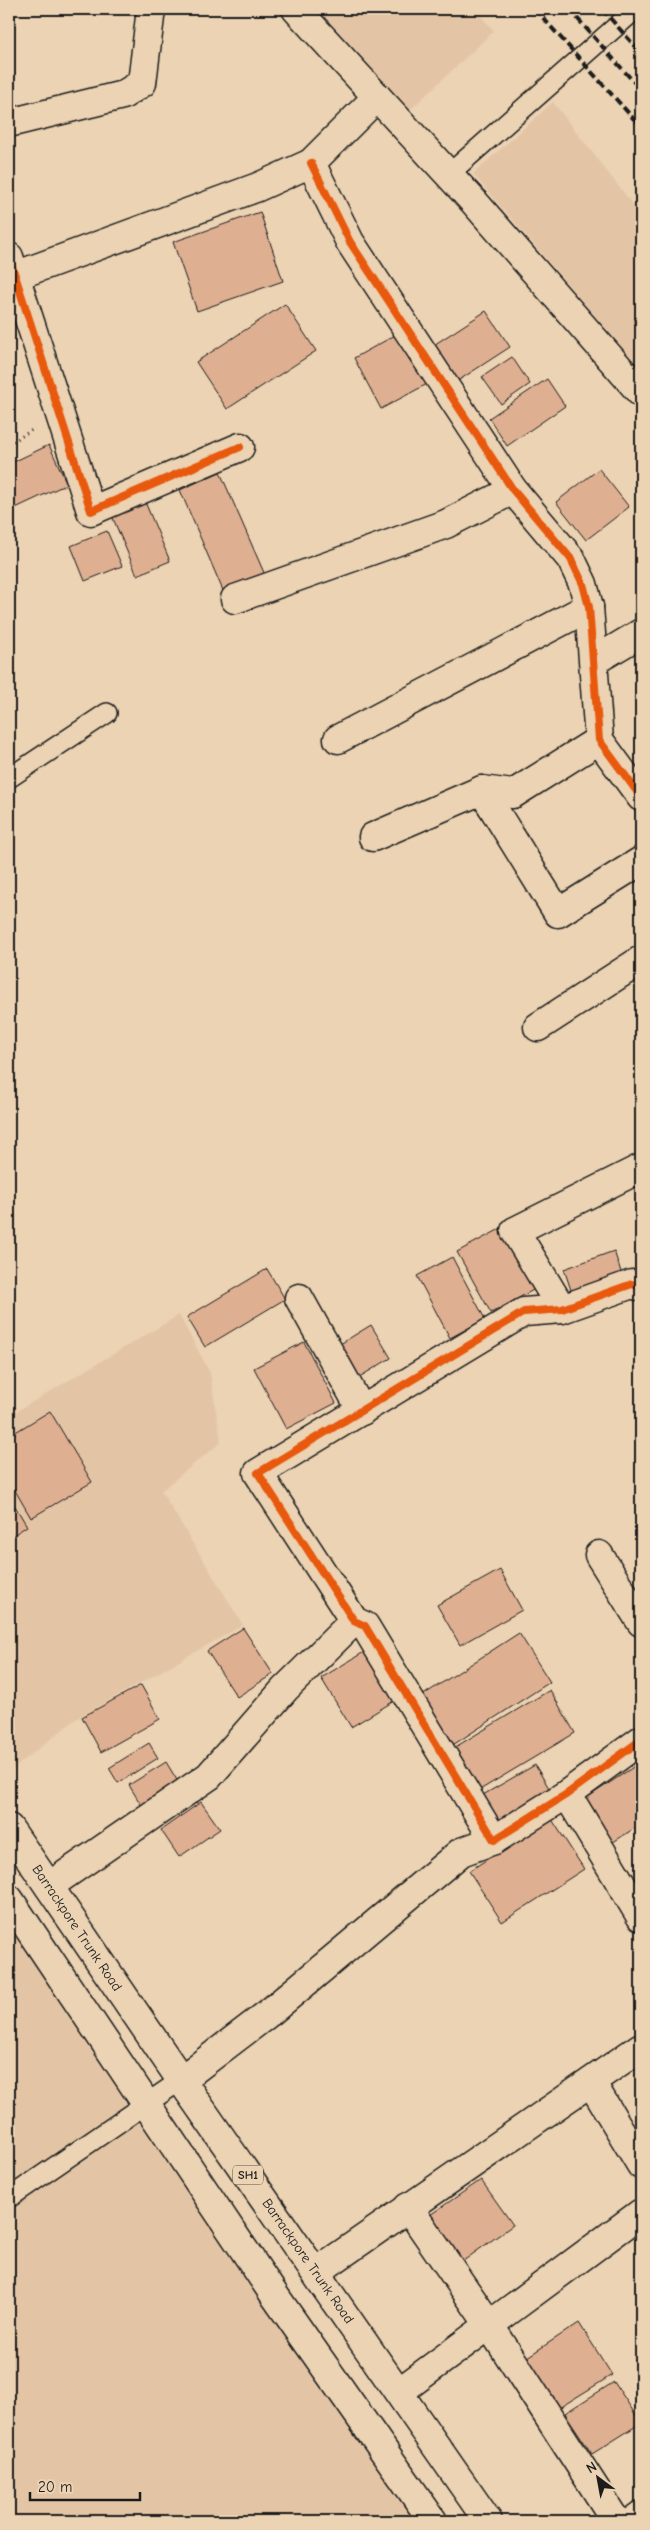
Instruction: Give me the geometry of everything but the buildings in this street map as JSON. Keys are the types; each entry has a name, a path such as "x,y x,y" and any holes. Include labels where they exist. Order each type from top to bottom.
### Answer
{"street":[{"path":"9,124 123,95 142,83 151,9"},
{"path":"296,9 449,174 641,393"},
{"path":"240,446 91,511 12,267 258,187 311,163 377,96"},
{"path":"311,163 350,242 513,490 571,559 584,584 589,607 599,740 641,798"},
{"path":"235,599 446,524 513,490"},
{"path":"338,739 589,607"},
{"path":"594,661 641,633"},
{"path":"373,836 482,790 513,794 599,740"},
{"path":"482,790 558,913 641,861"},
{"path":"538,1027 641,960"},
{"path":"562,1308 515,1230 641,1168"},
{"path":"494,1840 365,1626 354,1621 258,1473 524,1312 562,1308 632,1284 641,1288"},
{"path":"299,1298 362,1410"},
{"path":"599,1555 641,1622"},
{"path":"49,1886 209,1776 285,1689 354,1621"},
{"path":"181,2080 270,2012 461,1852 494,1840 567,1794 641,1740"},
{"path":"567,1794 641,1917"},
{"name":"Barrackpore Trunk Road","path":"9,1828 181,2080 488,2521"},
{"path":"9,1898 275,2296 433,2521"},
{"path":"316,2272 641,2047"},
{"path":"591,2082 641,2165"},
{"path":"408,2207 490,2326 616,2521"},
{"path":"399,2392 641,2213"},
{"path":"633,2521 641,2515"}],"lane":[{"path":"449,174 636,9"},
{"path":"9,778 107,712"},
{"path":"9,2198 181,2080"}],"shaded area":[{"path":"312,9 475,9 494,31 410,110"},
{"path":"553,102 641,215 641,370 473,174"},
{"path":"179,1315 210,1373 221,1442 161,1491 243,1625 76,1719 9,1772 9,1416"},
{"path":"9,1924 65,2008 414,2521 9,2521"}],"railway":[{"path":"535,9 641,127"},
{"path":"569,9 641,90"},
{"path":"602,9 641,53"},
{"path":"636,9 641,15"}],"cycle path":[{"path":"311,163 350,242 513,490 571,559 583,584 589,607 599,740 641,797"},
{"path":"9,257 91,511 240,447"},
{"path":"641,1287 632,1284 562,1309 524,1312 258,1473 354,1621 365,1626 494,1840 567,1794 641,1740"}]}
